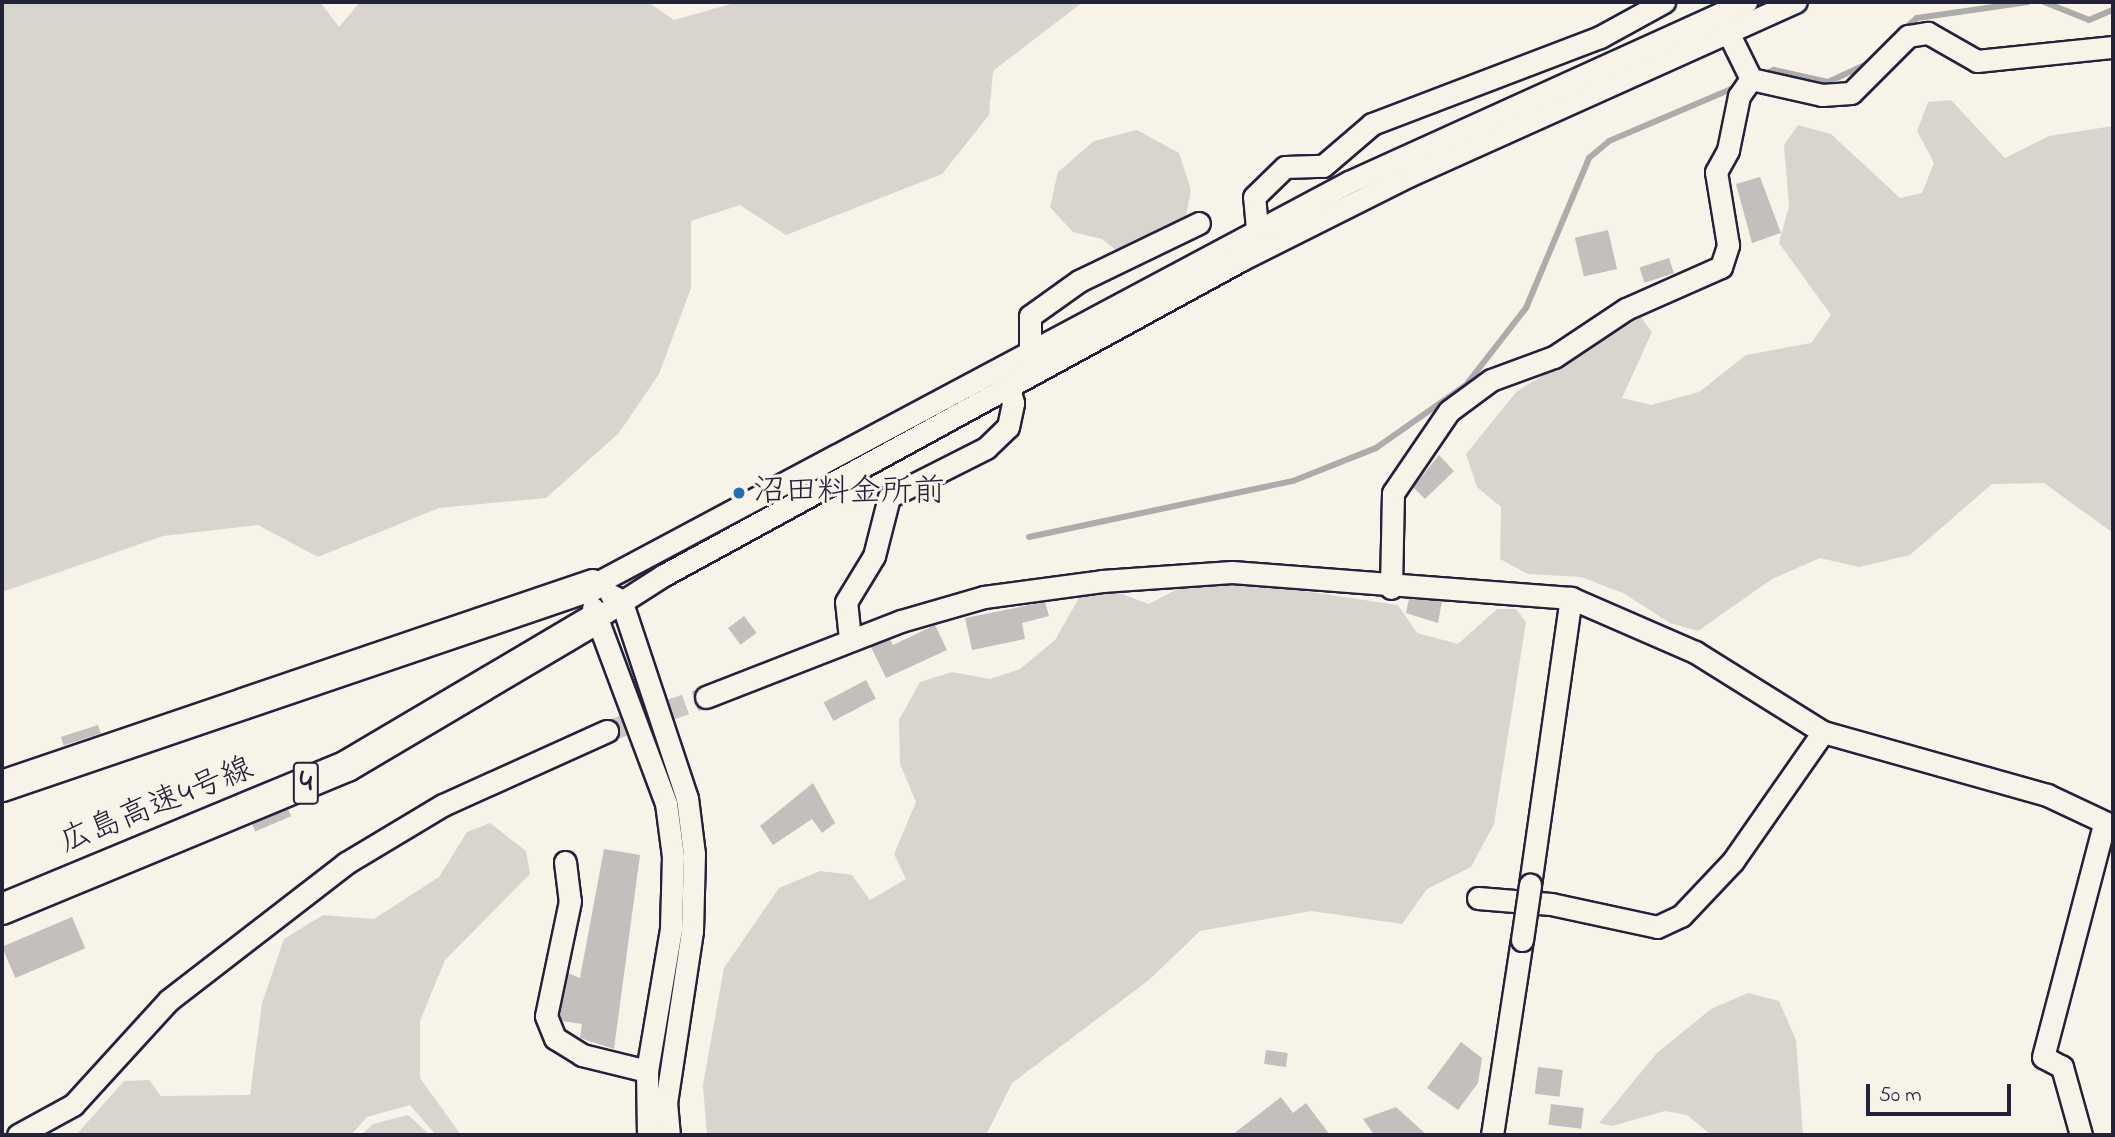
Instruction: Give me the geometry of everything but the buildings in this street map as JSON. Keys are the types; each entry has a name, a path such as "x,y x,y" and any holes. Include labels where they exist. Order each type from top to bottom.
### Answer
{"highway":[{"name":"広島高速4号線","path":"2,786 593,585"},
{"name":"広島高速4号線","path":"2,909 347,766 592,621"}],"street":[{"path":"1257,229 1254,197 1285,167 1323,166 1363,128 1600,37 1664,2"},
{"path":"592,621 621,600 1009,387 1408,176 1746,2"},
{"path":"593,585 1030,348 1257,229 1503,108 1720,16 1796,2"},
{"path":"1720,16 1751,79"},
{"path":"1751,79 1822,95 1851,93 1908,36 1928,33 1976,61 2113,47"},
{"path":"1391,588 1393,493 1449,411 1491,380 1554,357 1626,309 1721,267 1728,244 1716,172 1728,150 1739,96 1751,79"},
{"path":"1030,348 1030,316 1079,281 1199,223"},
{"path":"850,639 846,602 874,556 889,497 986,447 1007,427 1013,403 1009,387"},
{"path":"706,697 850,639 984,597 1101,581 1232,572 1391,588 1571,598 1695,652 1823,732 2047,795 2109,825 2043,1057 2063,1067 2081,1135"},
{"path":"593,585 621,600 687,798 694,854 692,930 666,1102 669,1135"},
{"path":"593,585 592,621 654,769 673,856 671,929 647,1071 648,1135"},
{"path":"1492,1135 1571,598"},
{"path":"18,1135 73,1105 169,1000 346,863 443,805 607,731"},
{"path":"1478,898 1551,904 1657,927 1681,916 1733,861 1823,732"},
{"path":"565,862 568,923 546,1016 555,1038 582,1055 647,1071"}],"shaded area":[{"path":"2,2 320,2 339,27 360,2 648,2 674,20 738,2 1083,2 993,71 989,115 942,174 786,235 740,205 691,221 691,288 659,374 619,433 546,498 439,508 318,557 258,525 163,536 2,592"},
{"path":"1951,100 2005,158 2049,136 2113,126 2113,533 2044,483 1992,484 1910,555 1859,567 1820,558 1772,579 1698,631 1670,623 1623,593 1581,577 1528,574 1500,559 1501,507 1477,487 1466,454 1517,391 1641,317 1652,332 1622,398 1651,405 1699,392 1746,355 1811,343 1831,315 1779,243 1789,206 1784,145 1798,125 1831,134 1900,198 1922,193 1934,163 1917,131 1928,102"},
{"path":"1137,130 1179,153 1191,190 1185,222 1121,254 1102,239 1073,232 1050,207 1058,172 1094,141"},
{"path":"1230,580 1398,605 1417,633 1458,644 1497,609 1516,609 1526,622 1494,824 1471,867 1427,889 1402,924 1311,911 1200,931 1149,980 1012,1083 986,1135 707,1135 703,1085 724,968 779,888 820,871 852,875 870,900 906,879 894,854 916,802 900,764 899,720 920,682 952,672 990,679 1020,669 1055,640 1080,596 1114,591 1149,604 1183,586"},
{"path":"490,823 526,851 530,874 445,960 420,1021 420,1078 461,1135 436,1135 410,1105 367,1117 351,1135 76,1135 124,1081 149,1080 161,1096 250,1095 262,1003 284,939 323,915 374,919 439,877 467,832"},
{"path":"1748,993 1779,1001 1796,1040 1803,1135 1711,1135 1687,1115 1665,1111 1612,1126 1599,1123 1657,1053 1711,1009"},
{"path":"408,1115 430,1135 361,1135 373,1124"}],"waterway":[{"path":"1903,30 1917,18 2028,2"},
{"path":"2044,2 2089,20 2113,10"},
{"path":"1762,75 1774,70 1828,82 1867,64"},
{"path":"1029,537 1293,481 1376,448 1466,385 1526,308 1589,158 1609,141 1736,87"}],"tunnel":[{"path":"607,731 706,697"}],"place":[{"name":"沼田料金所前","path":"739,493"}]}
